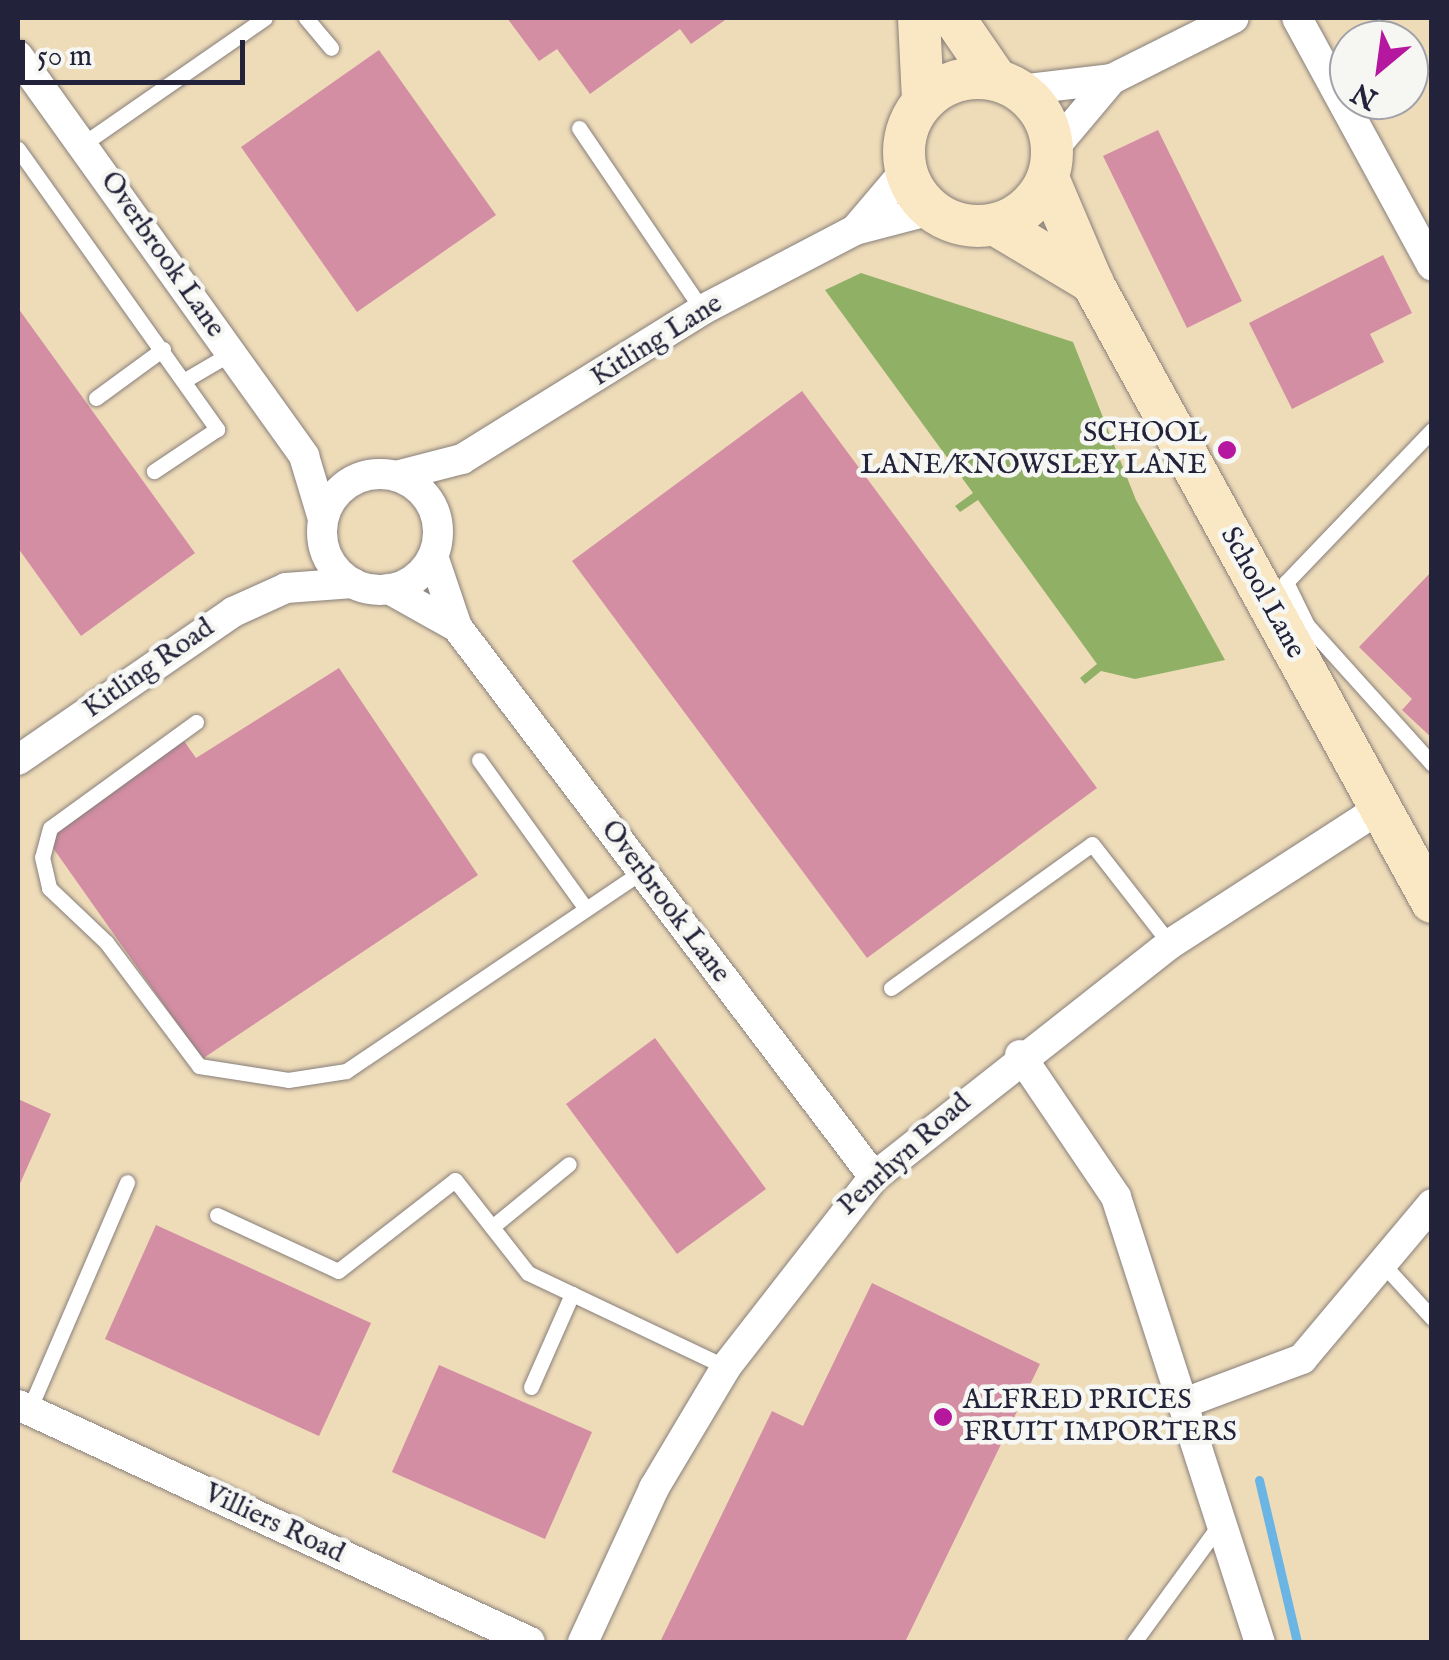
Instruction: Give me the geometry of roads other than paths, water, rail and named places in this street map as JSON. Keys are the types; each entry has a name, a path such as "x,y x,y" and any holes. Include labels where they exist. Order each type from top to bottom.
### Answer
{"main road":[{"path":"919,18 923,102"},
{"path":"954,18 1008,85 1043,116 1051,164 1028,208 996,225 951,222 931,210 906,170 910,122 923,102 944,86 1008,85"},
{"name":"School Lane","path":"1051,164 1093,284 1432,902"},
{"name":"School Lane","path":"996,225 1093,284"}],"street":[{"path":"1008,85 1112,79 1234,18"},
{"path":"1306,21 1432,266"},
{"name":"Overbrook Lane","path":"20,64 83,144 304,456 323,528"},
{"path":"1051,164 1112,79"},
{"name":"Kitling Lane","path":"855,230 906,170"},
{"name":"Kitling Lane","path":"396,476 462,459 702,310 855,230 931,210"},
{"path":"304,456 360,477 396,476 436,515"},
{"path":"323,528 353,584 390,590 433,556 436,515 462,459"},
{"path":"286,588 360,477"},
{"name":"Overbrook Lane","path":"433,556 456,627 874,1176"},
{"name":"Kitling Road","path":"18,760 232,612 286,588 353,584"},
{"name":"Overbrook Lane","path":"390,590 456,627"},
{"name":"Penrhyn Road","path":"584,1642 654,1488 726,1367 874,1176 1020,1055 1170,944 1380,808"},
{"path":"1020,1055 1116,1197 1186,1402 1260,1642"},
{"path":"1186,1402 1302,1360 1380,1261 1432,1204"},
{"name":"Villiers Road","path":"23,1408 530,1642"}],"lane":[{"path":"83,144 265,18"},
{"path":"306,18 331,48"},
{"path":"579,128 702,310"},
{"path":"18,149 164,349 217,429 154,471"},
{"path":"96,398 164,349"},
{"path":"185,380 231,353"},
{"path":"1432,430 1286,582 1307,625 1432,764"},
{"path":"196,722 50,828 42,857 49,888 106,942 199,1066 288,1080 346,1072 642,871"},
{"path":"479,760 586,909"},
{"path":"891,988 1092,844 1170,944"},
{"path":"492,1227 569,1164"},
{"path":"217,1215 338,1271 455,1180 528,1273 726,1367"},
{"path":"23,1408 127,1182"},
{"path":"1380,1261 1432,1318"},
{"path":"531,1387 572,1294"},
{"path":"1134,1642 1222,1520"}],"waterway":[{"path":"1259,1480 1297,1642"}],"place":[{"name":"SCHOOL LANE/KNOWSLEY LANE","path":"1227,450"},
{"name":"ALFRED PRICES FRUIT IMPORTERS","path":"943,1417"}]}
